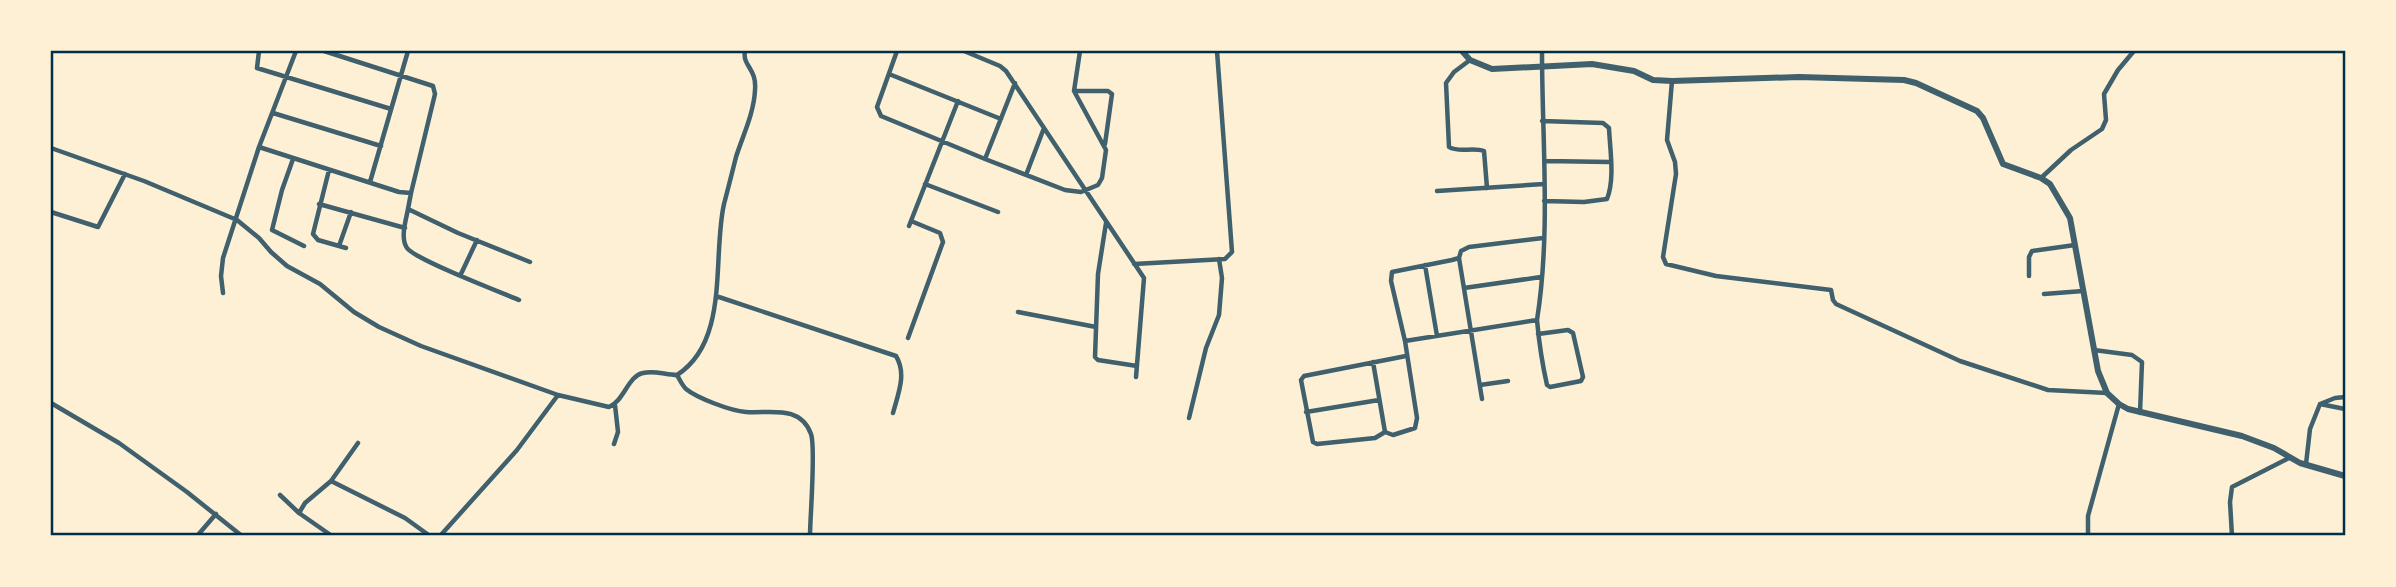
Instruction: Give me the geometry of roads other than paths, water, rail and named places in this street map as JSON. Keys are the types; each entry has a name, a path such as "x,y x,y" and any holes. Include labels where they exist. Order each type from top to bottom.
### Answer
{"street":[{"path":"259,51 257,68 391,109"},
{"path":"223,293 223,258 259,147 296,51"},
{"path":"324,51 430,85 435,90 408,209 404,237 407,248 424,259 519,300"},
{"path":"370,181 408,51"},
{"path":"677,376 699,353 709,327 716,296 724,206 754,100 755,76 745,61 745,51"},
{"path":"897,51 877,107 881,116 1026,175 1077,192 1098,185 1102,178 1112,94 1108,91 1074,91"},
{"path":"964,51 1000,66 1015,83 1145,282 1136,377"},
{"path":"1080,51 1074,91 1085,115 1105,145"},
{"path":"1134,264 1219,259 1228,257 1232,252 1217,51"},
{"path":"1462,51 1470,60 1492,69 1592,64 1634,71 1653,80 1904,80 1980,113 2003,164 2041,178 2056,191 2070,218 2098,371 2107,393 2119,404 2140,413 2258,442 2289,458 2345,477"},
{"path":"1538,334 1568,330 1572,332 1583,377 1581,380 1548,386 1538,334 1545,161 1542,51"},
{"path":"2041,178 2082,141 2102,129 2106,120 2104,94 2118,70 2134,51"},
{"path":"1470,60 1454,72 1446,83 1449,147 1454,150 1484,151 1487,188"},
{"path":"889,74 1001,119"},
{"path":"1672,81 1667,140 1675,162 1676,180 1663,257 1665,264 1716,276 1831,290 1833,302 1960,360 2048,390 2107,393"},
{"path":"985,159 1015,83"},
{"path":"908,338 943,242 940,233 910,224 958,101"},
{"path":"273,113 381,146"},
{"path":"1542,121 1606,124 1609,128 1610,162 1609,194 1606,200 1544,201"},
{"path":"1026,175 1044,128"},
{"path":"259,147 399,192 411,193"},
{"path":"51,156 52,149 125,174 237,220 259,237 287,266 320,284 354,312 379,327 421,346 558,395 603,407 615,405 640,374 646,372 677,376 685,387 697,396 738,411 780,411 794,416 806,425 813,440 810,536"},
{"path":"293,159 272,230 304,246"},
{"path":"1545,161 1610,162"},
{"path":"329,170 319,204 314,236 318,240 346,248"},
{"path":"51,212 98,227 125,174"},
{"path":"925,184 998,212"},
{"path":"1437,191 1544,184"},
{"path":"319,204 405,228"},
{"path":"408,209 530,262"},
{"path":"339,246 351,212"},
{"path":"1106,221 1098,274 1095,354 1097,359 1137,366"},
{"path":"1482,399 1464,288 1461,251 1469,247 1543,238"},
{"path":"461,274 477,240"},
{"path":"2029,276 2029,257 2032,251 2075,245"},
{"path":"1385,432 1392,435 1405,433 1417,425 1405,341 1391,281 1392,272 1460,258"},
{"path":"1189,418 1206,348 1220,315 1222,278 1219,259"},
{"path":"1425,265 1437,336"},
{"path":"1464,288 1541,277"},
{"path":"2045,294 2083,290"},
{"path":"716,296 896,356 902,377 893,413"},
{"path":"1018,312 1096,327"},
{"path":"1405,341 1537,320"},
{"path":"2094,350 2132,355 2142,362 2140,413"},
{"path":"1385,432 1375,438 1317,444 1311,439 1301,380 1304,376 1406,356"},
{"path":"1373,362 1385,432"},
{"path":"1480,385 1508,381"},
{"path":"440,536 517,450 558,395"},
{"path":"2306,464 2310,429 2320,404 2345,397"},
{"path":"1306,412 1379,400"},
{"path":"51,404 119,443 242,536"},
{"path":"2088,536 2088,516 2119,404"},
{"path":"2320,404 2345,409"},
{"path":"614,444 618,432 615,405"},
{"path":"299,513 305,503 331,481 358,443"},
{"path":"2232,536 2232,487 2289,458"},
{"path":"331,481 405,518 430,536"},
{"path":"280,495 299,513 331,536"},
{"path":"197,536 216,514"}]}
